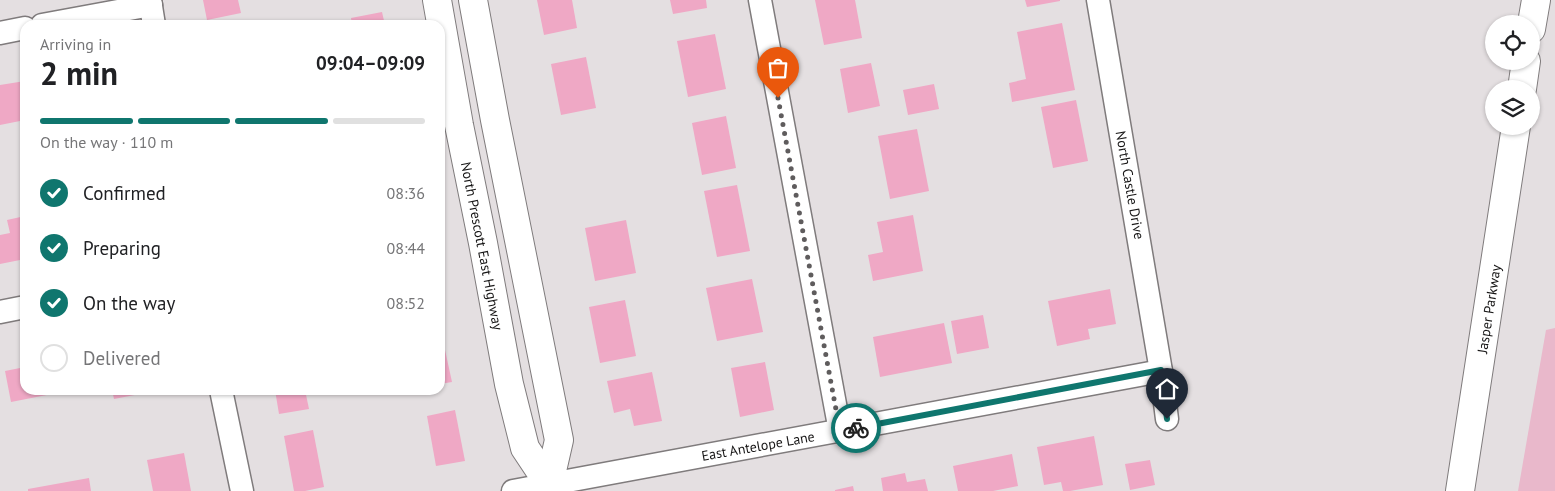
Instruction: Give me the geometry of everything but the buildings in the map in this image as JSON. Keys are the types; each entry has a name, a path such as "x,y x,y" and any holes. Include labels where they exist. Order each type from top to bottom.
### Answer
{"street":[{"name":"North Prescott East Highway","path":"437,0 441,20"},
{"path":"472,0 494,120 559,440 550,488"},
{"path":"760,0 840,431"},
{"name":"North Castle Drive","path":"1098,0 1161,370"},
{"path":"1533,15 1536,0"},
{"path":"78,20 151,10"},
{"path":"0,33 20,29"},
{"name":"North Prescott East Highway","path":"445,45 509,384 524,448 550,488"},
{"name":"Jasper Parkway","path":"1460,491 1515,135"},
{"path":"0,312 20,308"},
{"path":"1161,370 1167,419"},
{"name":"East Antelope Lane","path":"513,491 550,488 1161,370"},
{"path":"221,395 242,491"}],"shaded area":[{"path":"1555,328 1555,491 1518,491 1546,330"}],"way so far":[{"path":"778,98 840,431 856,428"}],"route":[{"path":"856,428 1161,370 1167,419"}]}
